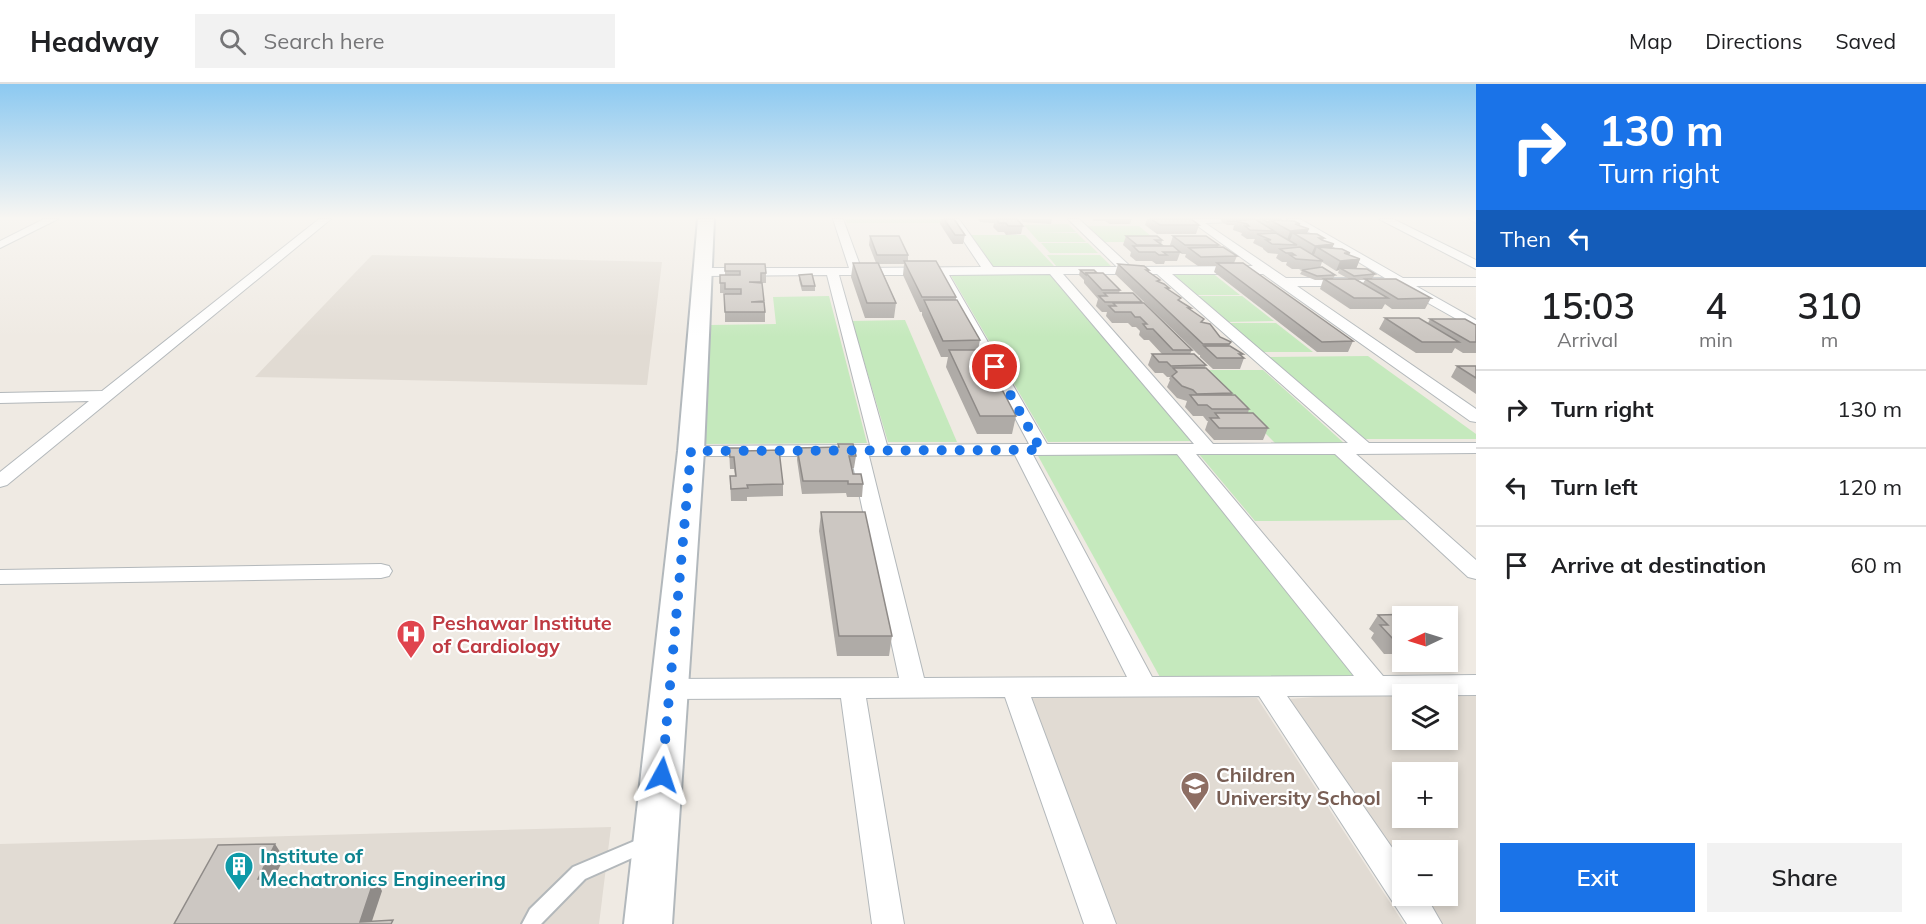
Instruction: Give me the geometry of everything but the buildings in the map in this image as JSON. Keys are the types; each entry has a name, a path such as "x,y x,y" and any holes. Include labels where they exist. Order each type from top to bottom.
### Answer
{"street":[{"path":"0,481 277,258"},
{"path":"648,924 691,451 703,258"},
{"path":"851,258 856,272"},
{"path":"981,258 990,271"},
{"path":"1114,258 1128,271"},
{"path":"1249,258 1476,417"},
{"path":"1359,258 1476,326"},
{"path":"1462,258 1476,265"},
{"path":"702,272 1266,270"},
{"path":"941,271 1031,450 1145,687"},
{"path":"1054,271 1208,449"},
{"path":"1161,271 1365,449"},
{"path":"832,272 870,451 914,688"},
{"path":"1283,282 1476,282"},
{"path":"0,398 106,396"},
{"path":"691,451 1476,448"},
{"path":"1340,449 1476,572"},
{"path":"1183,450 1376,685"},
{"path":"0,577 381,571"},
{"path":"669,689 1476,685"},
{"path":"1266,686 1392,874"},
{"path":"1014,687 1100,924"},
{"path":"852,688 888,924"},
{"path":"1414,906 1426,924"}],"lane":[{"path":"531,924 536,915 579,873 656,839"}],"shaded area":[{"path":"369,258 662,262 647,385 255,377"},
{"path":"1476,685 1476,924 1440,924 1426,906 1458,906 1458,840 1392,840 1392,859 1275,700 1392,691 1392,750 1458,750 1458,686"},
{"name":"Children University School","path":"1014,687 1257,698 1404,924 1100,924"},
{"path":"611,827 599,924 0,924 0,844"}],"green space":[{"path":"987,258 1047,258 1054,266 993,267"},
{"path":"1050,258 1103,258 1112,267 1057,267"},
{"path":"1211,272 1240,295 1195,295 1169,273"},
{"path":"950,274 1050,274 1192,441 1048,442"},
{"path":"829,296 867,443 704,444 709,325 776,324 773,297"},
{"path":"1196,296 1242,296 1274,321 1226,322"},
{"path":"905,320 957,442 888,442 852,321"},
{"path":"1228,323 1276,323 1313,352 1261,352"},
{"path":"1368,356 1476,434 1476,439 1361,439 1265,357"},
{"path":"1203,370 1263,370 1345,444 1276,444"},
{"path":"1339,452 1413,520 1255,521 1198,453"},
{"path":"1037,454 1180,454 1361,678 1161,679"}],"place":[{"name":"Peshawar Institute of Cardiology","path":"411,660"},
{"name":"Children University School","path":"1195,812"},
{"name":"Institute of Mechatronics Engineering","path":"239,892"}],"route":[{"path":"662,775 691,451 1041,450 995,367"}]}
